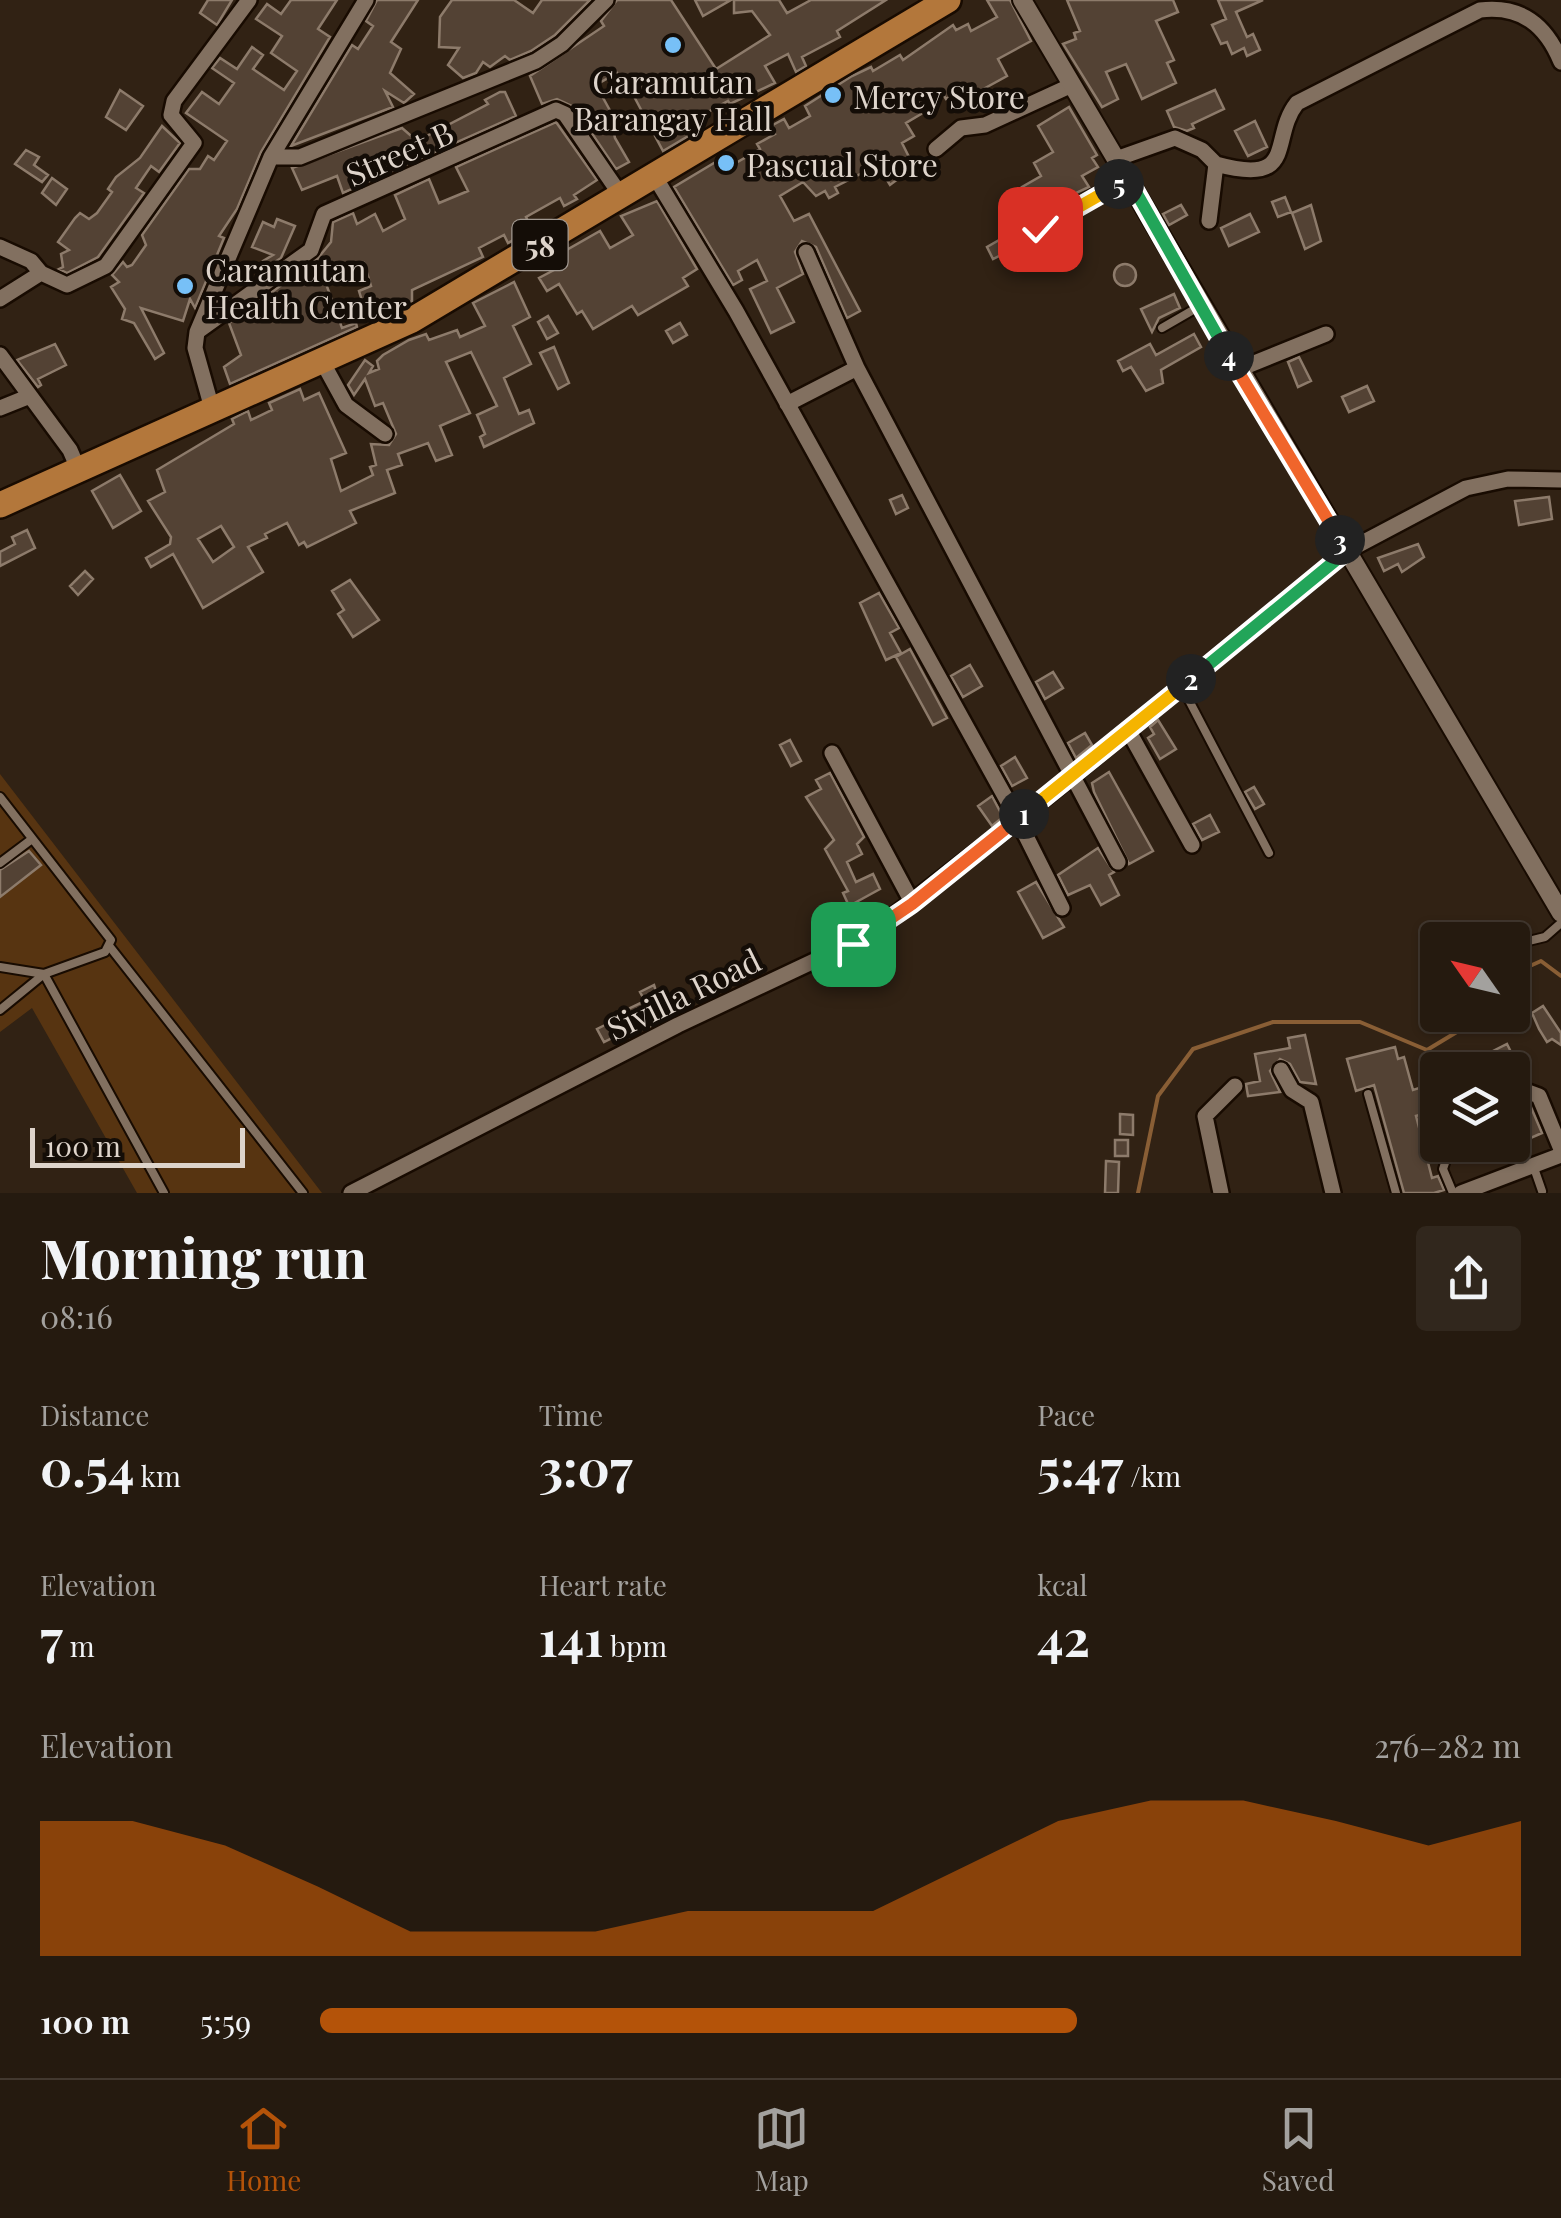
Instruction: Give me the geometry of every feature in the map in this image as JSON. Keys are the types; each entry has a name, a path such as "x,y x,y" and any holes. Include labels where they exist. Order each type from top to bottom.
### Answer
{"highway":[{"name":"58","path":"0,506 412,320 948,0"}],"street":[{"path":"0,247 67,284 102,270 194,143 171,115 174,101 249,0"},
{"path":"213,412 195,348 197,332 272,157 366,0"},
{"path":"272,157 300,157 536,61 562,44 606,0"},
{"path":"1022,0 1561,914"},
{"path":"1116,159 1175,138 1202,150 1216,164 1248,170 1272,162 1282,149 1289,113 1297,103 1480,10 1509,10 1539,24 1561,62"},
{"path":"936,150 962,128 986,125 1072,85"},
{"name":"Street B","path":"197,332 311,250 324,214 556,110 565,114 622,196"},
{"path":"1210,221 1216,164"},
{"path":"655,177 787,404 1018,820 1062,908"},
{"path":"1040,229 1128,178"},
{"path":"806,252 857,368 1118,862"},
{"path":"0,299 41,273"},
{"path":"1237,370 1326,334"},
{"path":"0,355 70,450 79,471"},
{"path":"323,363 346,406 384,434"},
{"path":"787,404 857,368"},
{"path":"0,408 30,396"},
{"name":"Sivilla Road","path":"352,1193 678,1024 853,944 912,904 1018,820 1347,551 1466,488 1508,479 1561,480"},
{"path":"1128,730 1192,846"},
{"path":"832,753 912,904"},
{"path":"1281,1070 1292,1090 1311,1102 1333,1193"},
{"path":"1221,1193 1205,1116 1235,1086"},
{"path":"1457,1193 1561,1152 1539,1096 1530,1093"}],"lane":[{"path":"1162,328 1200,306"},
{"path":"1182,686 1269,853"},
{"path":"0,797 111,940 110,947 303,1193"},
{"path":"0,864 32,839"},
{"path":"1530,940 1545,936 1561,923"},
{"path":"0,1010 44,974 110,947"},
{"path":"0,967 44,974"},
{"path":"44,974 164,1193"},
{"path":"1368,1094 1396,1193"},
{"path":"1446,1162 1444,1170 1457,1193"},
{"path":"1533,1166 1542,1192"}],"shaded area":[{"path":"0,774 322,1193 137,1193 32,1008 0,1032"}],"building":[{"path":"208,0 232,0 217,25 200,13"},
{"path":"291,0 337,0 318,29 330,37 261,152 237,209 219,236 224,238 195,308 190,299 183,321 141,308 164,353 155,359 134,323 122,319 125,309 111,287 119,282 112,275 123,262 127,267 132,265 146,245 142,235 189,169 200,169 208,156 214,160 227,141 186,113 202,92 219,104 234,83 212,68 220,58 237,69 252,47 263,55 253,69 284,90 297,71 271,53 282,36 256,19 267,4 281,14"},
{"path":"377,0 418,0 391,42 401,49 390,73 414,94 404,103 385,91 393,107 291,146 352,45 358,49 373,26 366,21"},
{"path":"452,0 514,0 533,13 542,0 590,0 555,35 531,51 510,60 505,56 490,67 483,62 476,73 463,78 448,65 459,48 439,47 440,17"},
{"path":"617,0 671,0 716,69 770,35 752,11 734,13 734,0 779,0 787,13 811,0 886,0 837,31 840,37 802,57 806,66 796,72 788,54 765,66 775,83 730,104 728,101 690,122 695,132 663,151 629,87 626,89 617,73 596,85 618,125 613,128 615,138 629,162 616,169 574,107 557,99 542,104 530,76 604,26 601,21"},
{"path":"695,0 731,0 703,16"},
{"path":"987,0 1010,0 1031,41 998,59 1007,76 978,92 980,96 968,102 961,90 946,99 941,91 916,106 921,114 906,123 914,136 902,143 914,167 890,185 878,165 835,187 838,193 829,198 825,191 816,196 803,182 780,196 794,221 809,214 860,311 847,318 816,247 802,241 795,252 803,274 777,288 794,322 771,333 750,289 767,281 757,260 738,271 742,280 733,285 674,187 729,154 734,164 760,149 757,144 775,134 771,126 784,119 789,128 810,116 805,106 852,76 871,67 873,71 900,55 903,60 953,25 956,30 968,24 971,31 997,17"},
{"path":"1067,0 1173,0 1178,12 1156,21 1174,60 1167,63 1176,83 1142,99 1126,64 1106,72 1118,99 1102,107 1063,44 1076,39 1074,33 1080,31"},
{"path":"1218,0 1263,0 1236,12 1247,37 1253,34 1260,50 1247,56 1244,48 1232,54 1227,42 1221,44 1212,25 1226,19"},
{"path":"120,90 143,106 126,130 106,117"},
{"path":"1215,90 1224,109 1192,124 1194,128 1187,131 1174,127 1167,111"},
{"path":"505,92 516,116 343,193 337,176 302,190 292,168 402,128 417,141 488,104 485,100"},
{"path":"1069,107 1097,155 1092,158 1098,167 1082,176 1089,187 1042,209 1034,195 1028,198 1022,187 1041,176 1034,163 1053,152 1038,126"},
{"path":"1255,121 1267,147 1248,156 1235,131"},
{"path":"556,122 597,180 574,195 577,199 564,206 560,198 526,217 531,227 519,237 508,243 504,235 479,248 483,257 412,290 412,301 394,310 393,307 367,317 359,291 371,286 364,263 331,277 325,281 342,328 356,323 357,327 230,384 224,367 241,355 229,323 266,296 278,301 272,292 318,258 331,242 333,222 353,213 357,224 375,214 383,231 405,219 395,195 429,179 439,203 468,191 456,167"},
{"path":"162,126 180,143 159,172 151,166 136,188 144,193 98,257 67,273 59,269 63,267 61,254 69,250 58,242 75,218 80,213 89,219 97,213 112,192 108,189 116,177 140,158"},
{"path":"26,150 39,157 34,165 48,175 42,182 15,164"},
{"path":"52,178 67,189 56,205 42,193"},
{"path":"1285,197 1291,212 1278,217 1272,202"},
{"path":"657,201 697,269 683,278 688,286 638,315 632,306 593,329 582,311 577,314 559,284 547,291 539,278 554,270 549,260 600,231 610,248 633,235 621,216"},
{"path":"1181,205 1187,215 1169,225 1163,214"},
{"path":"1311,205 1321,241 1305,249 1292,213"},
{"path":"1250,214 1259,232 1229,246 1221,228"},
{"path":"277,219 295,226 281,258 266,268 263,261 273,255 252,247 263,222 274,227"},
{"path":"1022,227 1029,241 993,259 987,247"},
{"path":"1125,264 1133,267 1133,283 1125,286 1117,283 1114,275 1117,267"},
{"path":"514,282 530,317 513,326 531,364 504,378 519,414 529,410 534,423 484,447 480,437 485,434 477,415 497,406 471,352 446,362 470,413 440,426 452,455 436,461 428,443 398,454 402,465 387,470 395,493 350,511 356,523 307,547 304,542 299,545 287,523 265,534 267,538 248,547 263,572 203,608 173,554 151,567 146,558 170,544 171,537 148,501 165,492 157,470 234,424 232,419 248,411 251,420 272,410 269,403 300,389 304,400 319,393 346,453 331,459 341,491 373,475 370,467 376,465 371,444 389,445 396,434 383,403 375,406 365,379 354,395 348,385 365,360 373,366 369,373 379,369 377,361 383,355 409,340 426,334 429,340 457,330 460,337 485,326 473,303","holes":["221,526 234,547 213,562 198,539"]},
{"path":"1174,294 1180,308 1159,318 1152,332 1141,309"},
{"path":"548,316 558,333 547,339 538,322"},
{"path":"680,323 687,335 673,343 666,331"},
{"path":"1194,334 1201,347 1161,370 1163,383 1146,391 1131,367 1123,371 1118,361 1150,344 1156,355"},
{"path":"55,344 66,365 38,379 38,387 17,360"},
{"path":"554,347 569,383 558,389 540,353"},
{"path":"1299,357 1311,381 1298,387 1288,362"},
{"path":"1367,386 1374,401 1349,412 1342,397"},
{"path":"120,475 141,511 113,528 92,491"},
{"path":"902,495 908,508 896,514 890,500"},
{"path":"1549,497 1552,519 1519,525 1515,501"},
{"path":"27,530 35,548 0,566 0,552 15,544 12,537"},
{"path":"1418,544 1424,557 1402,572 1398,564 1384,571 1378,558"},
{"path":"85,571 93,579 78,595 70,586"},
{"path":"350,580 379,620 353,637 338,614 344,610 332,591"},
{"path":"879,593 899,628 890,633 901,653 886,660 860,603"},
{"path":"910,649 947,718 933,725 896,657"},
{"path":"970,665 982,686 963,697 951,676"},
{"path":"1053,672 1063,688 1045,699 1036,682"},
{"path":"1158,720 1176,749 1160,759 1148,738 1154,734 1150,727"},
{"path":"1085,733 1092,745 1076,758 1068,743"},
{"path":"790,740 801,761 791,766 780,745"},
{"path":"1015,757 1027,778 1012,786 1001,766"},
{"path":"1109,772 1153,851 1129,864 1092,783"},
{"path":"830,773 864,837 857,844 862,854 847,862 856,882 873,874 880,889 849,906 843,893 848,891 825,849 834,840 806,797 821,789 816,780"},
{"path":"1254,787 1264,804 1255,809 1245,792"},
{"path":"992,796 1003,817 992,826 978,806"},
{"path":"1210,815 1219,832 1202,840 1193,824"},
{"path":"1098,848 1114,872 1109,875 1119,895 1101,905 1090,885 1068,895 1058,875"},
{"path":"29,851 41,865 0,897 0,870"},
{"path":"1036,882 1064,927 1043,938 1018,892"},
{"path":"654,985 665,1019 647,1028 644,1022 604,1042 597,1029 611,1022 609,1018 645,1001 640,992"},
{"path":"1543,1006 1561,1033 1561,1045 1552,1039 1547,1042 1539,1029 1532,1013"},
{"path":"1305,1035 1316,1084 1300,1082 1290,1064 1280,1059 1270,1071 1280,1092 1248,1096 1246,1084 1260,1081 1255,1054 1290,1048 1288,1038"},
{"path":"1507,1044 1511,1052 1494,1052"},
{"path":"1395,1047 1398,1059 1404,1057 1413,1090 1420,1088 1420,1115 1416,1116 1420,1162 1428,1162 1432,1178 1438,1176 1444,1190 1404,1193 1374,1085 1356,1091 1347,1059"},
{"path":"1530,1105 1542,1133 1530,1138"},
{"path":"1120,1114 1133,1115 1133,1135 1120,1134"},
{"path":"1115,1140 1128,1140 1128,1156 1115,1156"},
{"path":"1106,1161 1119,1162 1118,1193 1105,1193"}],"waterway":[{"path":"1530,966 1541,961 1561,976"},
{"path":"1138,1193 1158,1096 1193,1049 1273,1022 1360,1022 1427,1050 1457,1032"}],"place":[{"name":"Caramutan Barangay Hall","path":"673,45"},
{"name":"Mercy Store","path":"833,95"},
{"name":"Pascual Store","path":"726,163"},
{"name":"Caramutan Health Center","path":"185,286"}],"route":[{"path":"853,944 912,904 1347,551 1237,370 1128,178 1040,229"}]}
